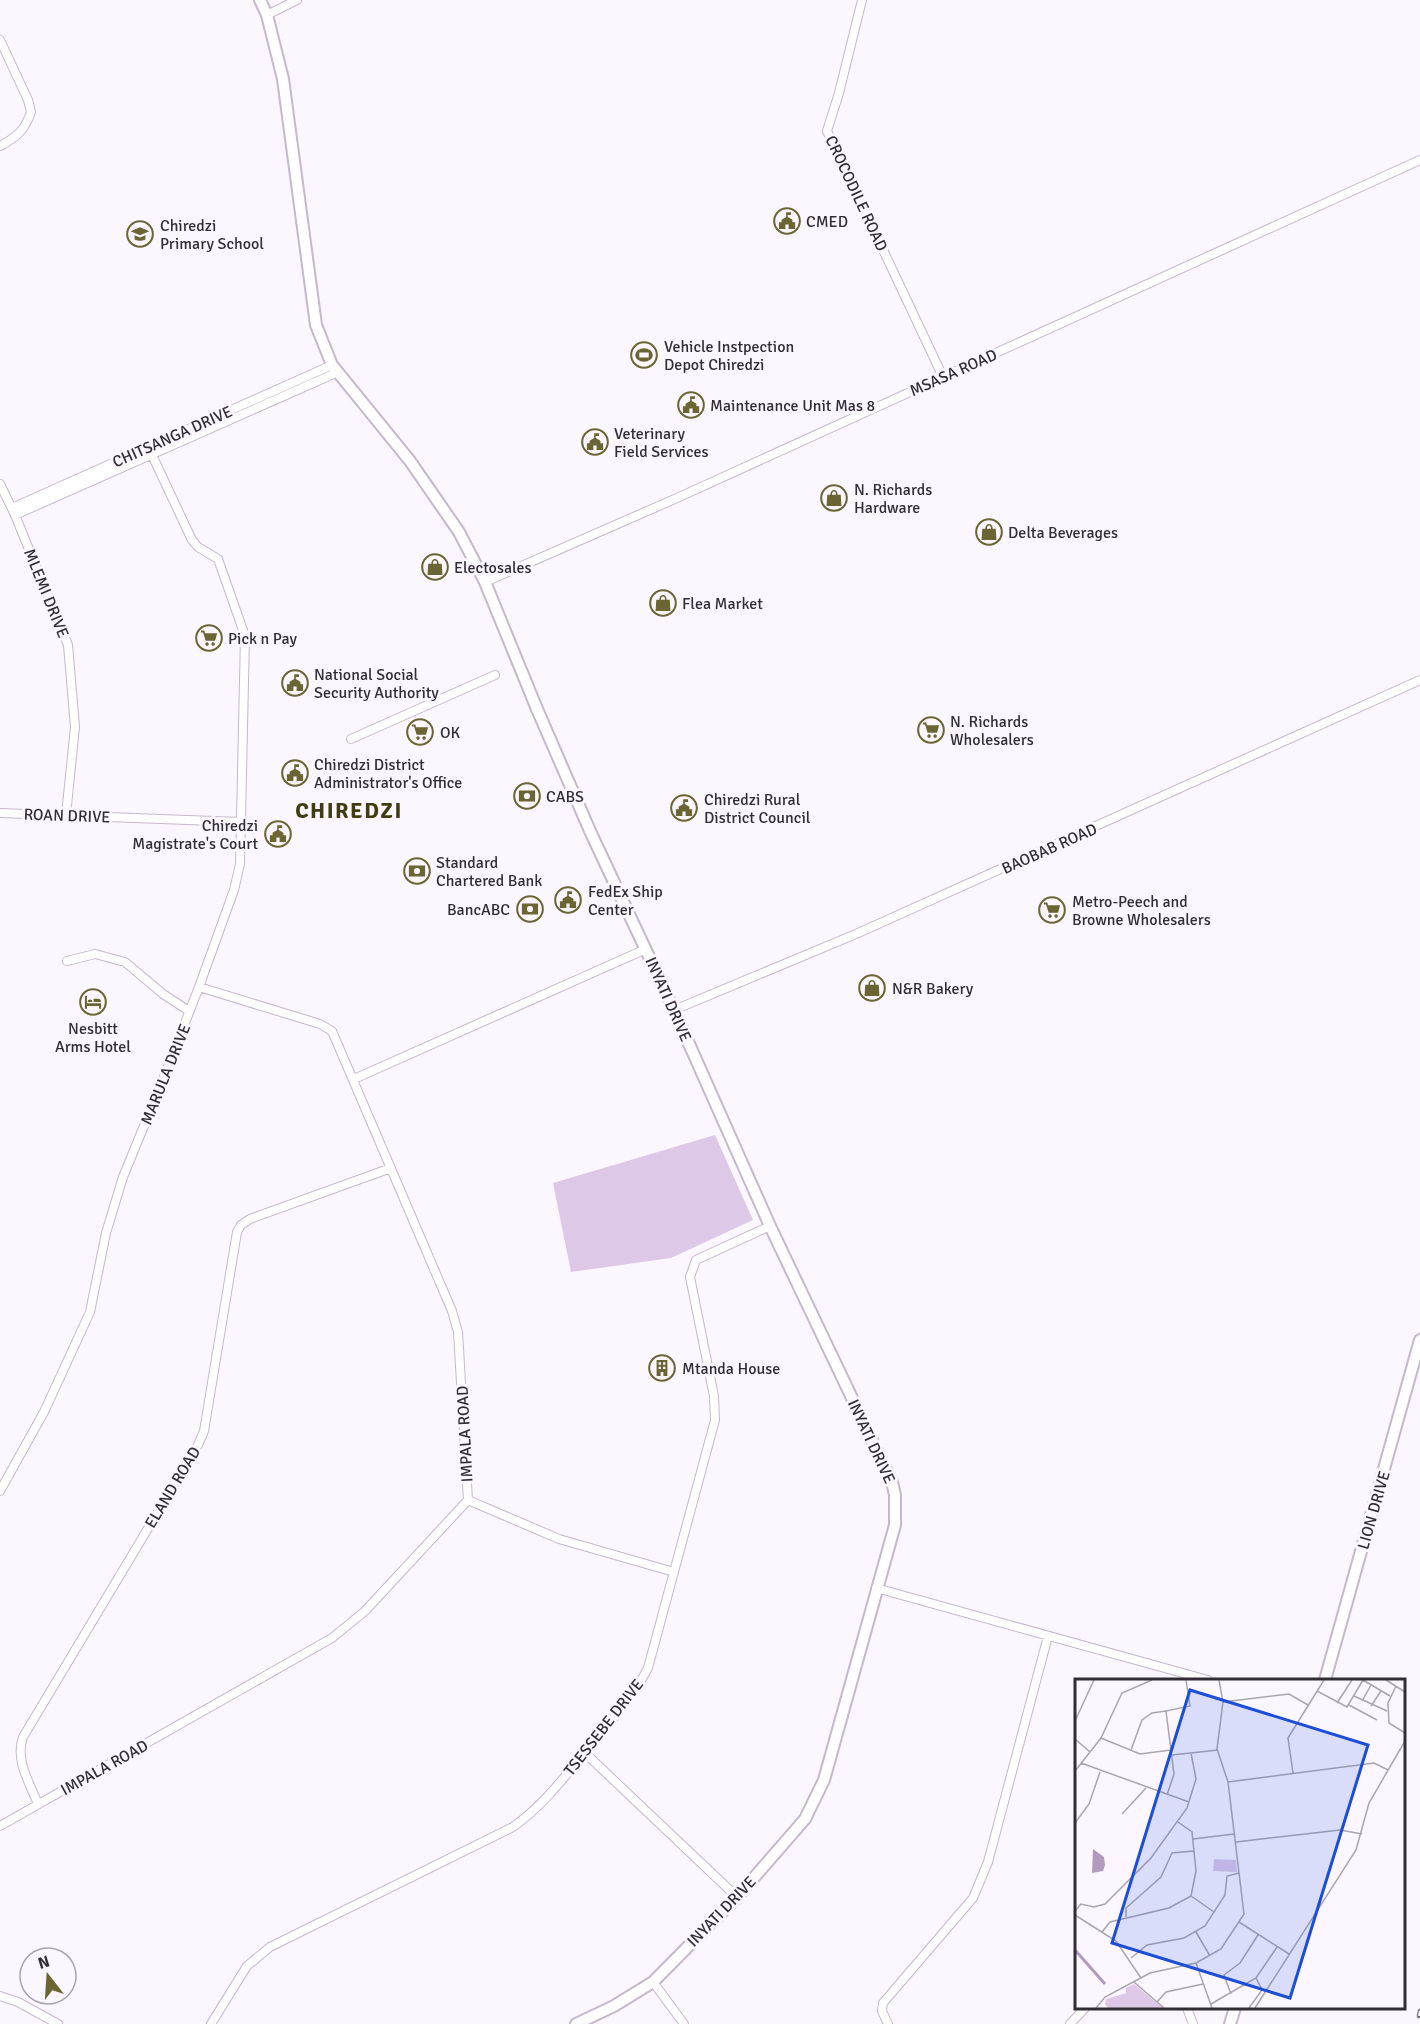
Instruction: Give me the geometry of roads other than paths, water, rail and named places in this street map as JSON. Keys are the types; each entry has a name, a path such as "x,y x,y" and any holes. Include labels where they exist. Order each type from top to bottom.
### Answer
{"street":[{"name":"INYATI DRIVE","path":"260,0 267,15 283,79 316,325 335,368 410,461 459,532 485,582 577,798 770,1226 892,1482 895,1495 895,1525 824,1780 805,1819 737,1897 653,1982 614,2006 576,2024"},
{"path":"267,15 297,0"},
{"name":"CROCODILE ROAD","path":"862,0 827,131 943,377"},
{"path":"0,40 28,100 31,112 23,130 16,138 0,146"},
{"name":"MSASA ROAD","path":"485,582 677,498 1420,160"},
{"path":"14,512 152,455 335,368"},
{"name":"CHITSANGA DRIVE","path":"14,512 335,368"},
{"name":"MARULA DRIVE","path":"0,1491 44,1412 90,1312 106,1233 123,1177 199,987 234,890 240,864 245,636 218,559 198,547 192,540 152,455"},
{"name":"MLEMI DRIVE","path":"0,484 14,512 68,645 75,727 66,815"},
{"path":"351,739 495,675"},
{"name":"BAOBAB ROAD","path":"674,1010 795,961 929,902 1420,680"},
{"name":"ROAN DRIVE","path":"0,813 241,822"},
{"path":"354,1079 646,949"},
{"path":"68,961 95,954 125,962 163,994 189,1011"},
{"name":"IMPALA ROAD","path":"0,1826 332,1638 365,1611 468,1500 458,1332 452,1311 332,1031 199,987"},
{"name":"ELAND ROAD","path":"38,1804 21,1764 19,1747 22,1737 204,1431 237,1232 241,1225 250,1219 391,1168"},
{"name":"TSESSEBE DRIVE","path":"211,2024 247,1966 270,1947 513,1827 544,1801 637,1690 644,1675 674,1572 715,1420 714,1396 690,1276 696,1260 770,1226"},
{"name":"LION DRIVE","path":"1325,1679 1420,1340"},
{"path":"468,1500 559,1539 674,1572"},
{"path":"876,1588 1203,1679"},
{"path":"888,2024 882,2011 882,2003 973,1898 980,1883 988,1862 1048,1636"},
{"path":"585,1753 737,1897"},
{"path":"653,1982 684,2024"},
{"path":"0,1996 18,2002 58,2024"},
{"path":"1070,2024 1082,2009"},
{"path":"1187,2009 1193,2024"},
{"path":"1230,2024 1234,2009"}],"railway":[{"path":"1419,2016 1420,2011"}],"place":[{"name":"CMED","path":"787,221"},
{"name":"Chiredzi Primary School","path":"140,234"},
{"name":"Vehicle Instpection Depot Chiredzi","path":"644,355"},
{"name":"Maintenance Unit Mas 8","path":"691,405"},
{"name":"Veterinary Field Services","path":"595,442"},
{"name":"N. Richards Hardware","path":"834,498"},
{"name":"Delta Beverages","path":"989,532"},
{"name":"Electosales","path":"435,567"},
{"name":"Flea Market","path":"663,603"},
{"name":"Pick n Pay","path":"209,638"},
{"name":"National Social Security Authority","path":"295,683"},
{"name":"N. Richards Wholesalers","path":"931,730"},
{"name":"OK","path":"420,732"},
{"name":"Chiredzi District Administrator's Office","path":"295,773"},
{"name":"CABS","path":"527,796"},
{"name":"Chiredzi Rural District Council","path":"684,808"},
{"name":"Chiredzi Magistrate's Court","path":"278,834"},
{"name":"Standard Chartered Bank","path":"417,871"},
{"name":"FedEx Ship Center","path":"568,900"},
{"name":"BancABC","path":"530,909"},
{"name":"Metro-Peech and Browne Wholesalers","path":"1052,910"},
{"name":"N&R Bakery","path":"872,988"},
{"name":"Nesbitt Arms Hotel","path":"93,1002"},
{"name":"Mtanda House","path":"662,1368"}],"district":[{"name":"CHIREDZI","path":"349,810"}]}
